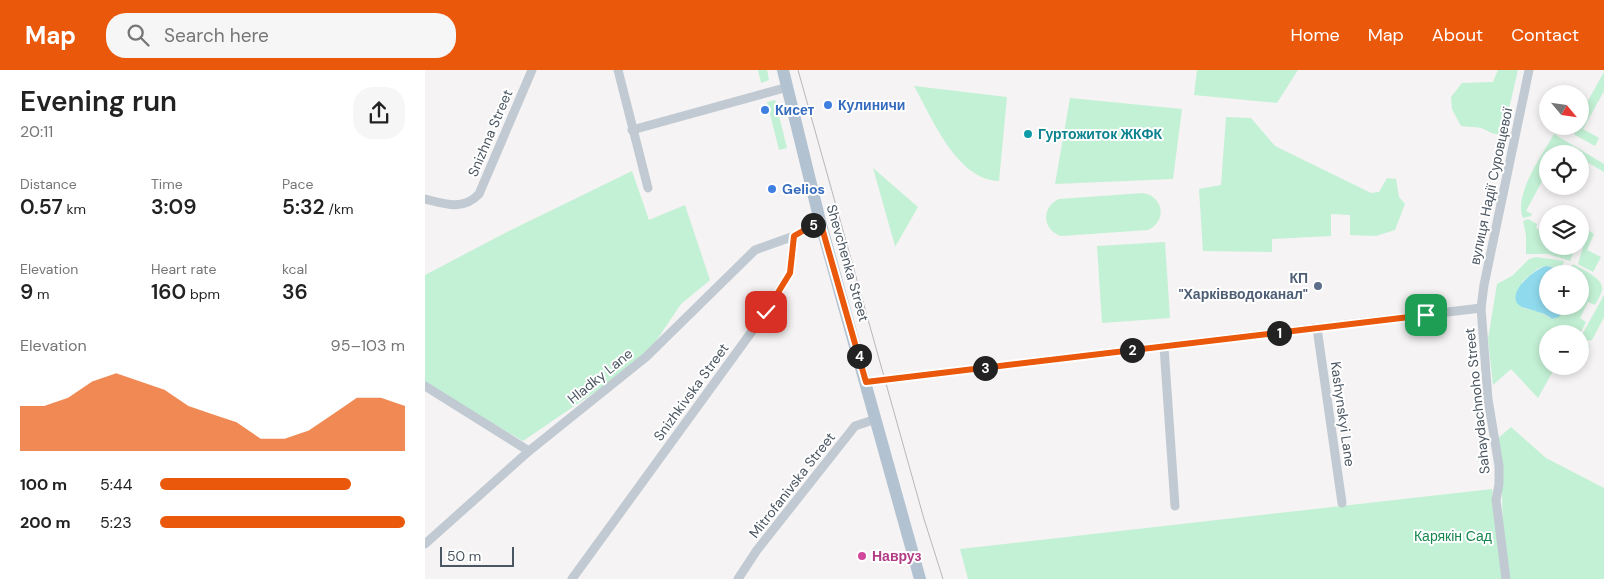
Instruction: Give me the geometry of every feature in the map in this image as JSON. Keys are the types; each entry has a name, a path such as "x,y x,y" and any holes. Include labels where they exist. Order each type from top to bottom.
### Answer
{"main road":[{"name":"Shevchenka Street","path":"783,70 820,221 920,579"}],"street":[{"name":"Snizhna Street","path":"425,199 452,205 467,204 479,194 532,70"},
{"path":"618,70 647,188"},
{"name":"вулиця Надії Суровцевої","path":"1481,308 1484,285 1529,70"},
{"path":"632,130 788,87"},
{"path":"794,236 820,221"},
{"name":"Hladky Lane","path":"425,544 529,451 645,357 755,250 794,236"},
{"name":"Snizhkivska Street","path":"572,579 766,312 790,273 794,236"},
{"path":"866,382 1481,308"},
{"name":"Sahaydachnoho Street","path":"1481,308 1488,399 1499,466 1497,500 1506,579"},
{"name":"Kashynskyi Lane","path":"1317,328 1342,503"},
{"path":"1163,347 1175,506"},
{"path":"425,386 529,451"},
{"name":"Mitrofanivska Street","path":"738,579 757,550 855,426 876,419"}],"green space":[{"path":"758,70 767,70 769,80 761,83"},
{"path":"1197,70 1298,70 1277,103 1194,95"},
{"path":"1498,70 1518,70 1504,130 1497,134 1480,128 1461,126 1452,109 1451,97 1462,83 1493,82"},
{"path":"1604,72 1604,91 1589,118 1589,99"},
{"path":"914,86 1007,97 999,181 984,178 958,159 947,145"},
{"path":"1070,98 1182,109 1173,179 1055,184"},
{"path":"775,100 787,148 779,150 767,102"},
{"path":"1226,117 1251,118 1275,146 1371,193 1379,192 1387,178 1396,179 1399,197 1405,204 1395,230 1376,236 1350,235 1350,215 1331,214 1331,236 1272,239 1272,252 1203,251 1199,189 1221,185"},
{"path":"1589,132 1599,138 1595,146 1575,135 1589,135"},
{"path":"1553,135 1556,135 1572,145 1548,145"},
{"path":"1589,155 1604,164 1604,172 1589,163"},
{"path":"1539,160 1539,187 1526,211 1532,214 1531,216 1523,218 1522,198"},
{"path":"873,168 918,207 895,247 895,246"},
{"path":"632,171 649,220 685,205 710,280 681,304 652,347 608,383 523,441 437,391 425,382 425,275 507,232"},
{"path":"1143,193 1155,199 1161,210 1158,221 1148,230 1061,236 1050,229 1047,224 1046,218 1049,207 1059,199"},
{"path":"1528,219 1537,224 1536,228 1539,230 1539,254 1526,254 1526,235 1523,221"},
{"path":"1589,231 1594,234 1589,245"},
{"path":"1165,242 1170,318 1102,323 1097,246"},
{"path":"1589,251 1601,257 1593,272 1589,270 1589,265 1578,264 1581,255 1589,255"},
{"path":"1551,255 1572,255 1570,261"},
{"path":"1536,257 1564,261 1563,265 1539,265 1539,268 1522,282 1523,308 1537,311 1539,315 1544,315 1552,319 1558,315 1582,315 1580,318 1586,322 1584,325 1539,325 1539,375 1551,375 1538,398 1511,369 1493,385 1488,339 1497,284 1512,276 1529,259"},
{"path":"1589,273 1602,286 1600,296 1595,305 1589,302"},
{"path":"1604,295 1604,317 1592,340 1589,340 1589,325 1587,325"},
{"path":"1511,427 1546,458 1604,488 1604,579 1509,579 1503,533 1501,455 1496,440"},
{"name":"Карякін Сад","path":"1492,489 1502,579 968,579 960,549"}],"water":[{"path":"1539,269 1539,312 1521,307 1515,298 1520,286"},
{"path":"1545,315 1560,315 1552,319"}],"tram line":[{"path":"798,70 924,519 943,579"}],"place":[{"name":"Кулиничи","path":"828,105"},
{"name":"Кисет","path":"765,110"},
{"name":"Гуртожиток ЖКФК","path":"1028,134"},
{"name":"Gelios","path":"772,189"},
{"name":"КП \"Харківводоканал\"","path":"1318,286"},
{"name":"Навруз","path":"862,556"}],"route":[{"path":"766,312 790,273 794,236 820,221 866,382 1426,315"}]}
